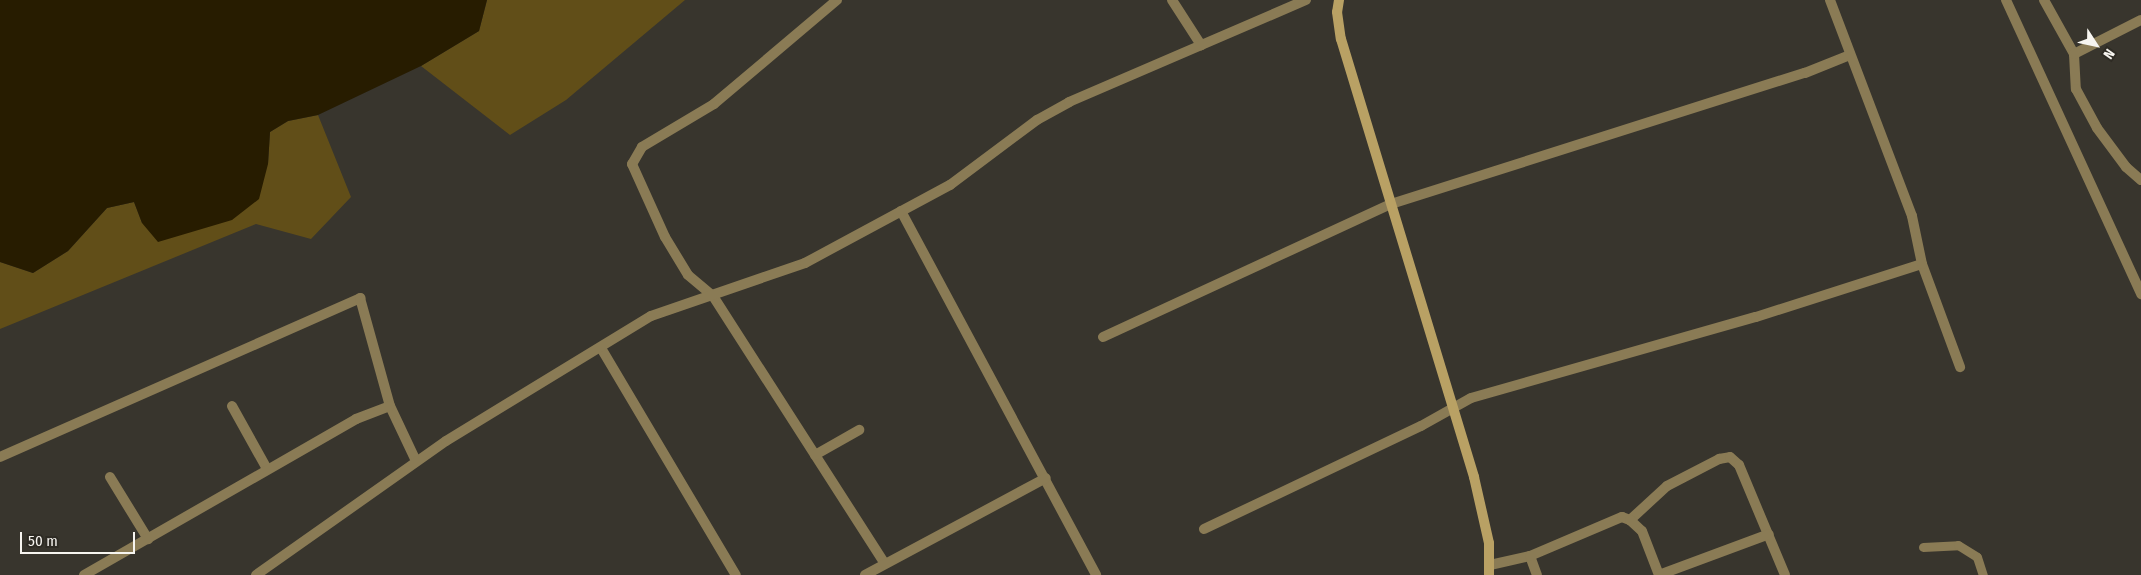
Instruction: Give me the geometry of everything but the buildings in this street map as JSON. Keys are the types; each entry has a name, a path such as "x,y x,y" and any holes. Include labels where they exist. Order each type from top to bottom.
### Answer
{"street":[{"path":"837,0 714,104 642,147 635,155 634,173 665,237 688,275 713,296 885,564"},
{"path":"1172,0 1201,45"},
{"path":"256,575 416,461 658,313 713,296 805,263 950,185 1037,120 1069,102 1306,0"},
{"path":"1339,0 1337,12 1341,39 1485,519 1490,570 1530,556 1611,520 1630,520 1667,486 1719,459 1730,457 1739,465 1769,534 1784,575"},
{"path":"1830,0 1912,216 1922,264 1960,367"},
{"path":"2006,0 2141,294"},
{"path":"2044,0 2074,54 2076,89 2096,128 2141,180"},
{"path":"2074,54 2141,20"},
{"path":"1103,337 1391,204 1805,73 1850,55"},
{"path":"901,211 1046,478 1096,575"},
{"path":"1204,529 1421,426 1452,406 1494,390 1756,317 1922,264"},
{"path":"0,457 360,298 390,406 416,461"},
{"path":"601,348 736,575"},
{"path":"232,406 267,469"},
{"path":"84,575 356,419 390,406"},
{"path":"815,455 859,430"},
{"path":"110,477 148,539"},
{"path":"865,575 1046,478"},
{"path":"1630,520 1642,532 1659,575 1769,534"},
{"path":"1530,556 1538,575"}],"lane":[{"path":"1923,547 1958,545 1977,557 1983,575"}],"shaded area":[{"path":"0,0 487,0 479,31 421,66 318,115 288,121 270,132 268,164 259,199 232,220 158,242 142,223 134,202 107,208 68,251 33,273 0,262"},
{"path":"487,0 685,0 566,100 510,135 421,66 479,31"},
{"path":"318,115 351,197 311,239 256,224 0,329 0,262 33,273 68,251 107,208 134,202 142,223 268,164 270,132 288,121"}]}
